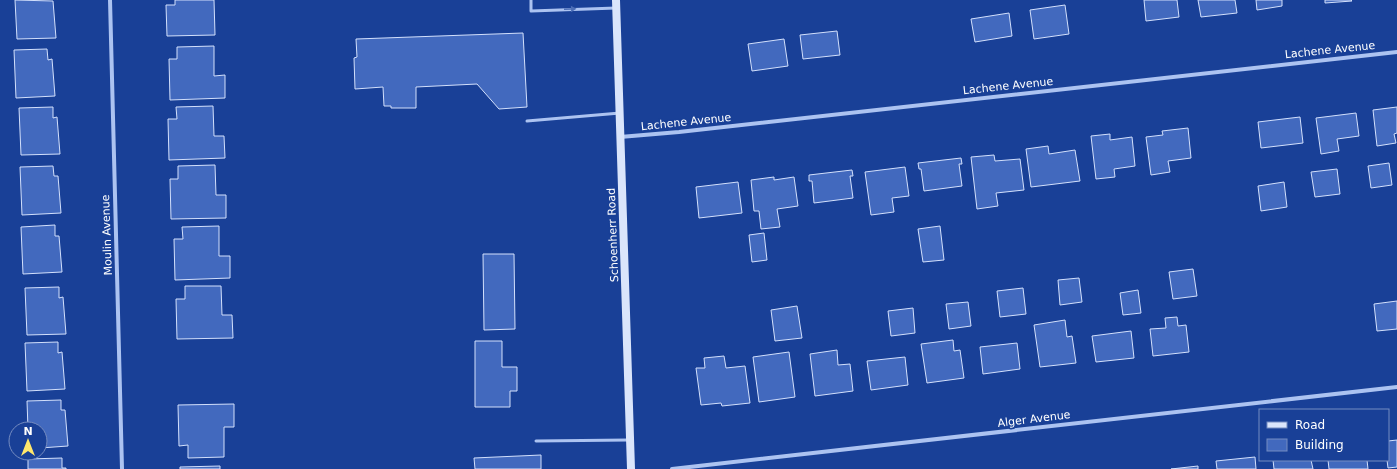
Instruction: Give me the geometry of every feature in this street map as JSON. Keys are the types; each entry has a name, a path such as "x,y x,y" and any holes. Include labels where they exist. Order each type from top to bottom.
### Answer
{"main road":[{"name":"Schoenherr Road","path":"616,4 631,469"}],"street":[{"name":"Moulin Avenue","path":"110,0 122,469"},
{"name":"Lachene Avenue","path":"620,137 686,131 1397,52"},
{"name":"Alger Avenue","path":"672,469 1397,386"}],"lane":[{"path":"531,0 531,11 616,4"},
{"path":"527,121 620,113"},
{"path":"536,441 630,440"}],"building":[{"path":"15,0 53,1 56,38 17,39"},
{"path":"175,0 214,0 215,35 167,36 166,5 175,5"},
{"path":"1144,0 1177,0 1179,17 1146,21"},
{"path":"1198,0 1235,0 1237,13 1201,17"},
{"path":"1256,0 1282,0 1282,6 1257,10"},
{"path":"1325,0 1351,0 1352,1 1325,3"},
{"path":"1065,5 1069,34 1034,39 1030,10"},
{"path":"1009,13 1012,36 975,42 971,19"},
{"path":"837,31 840,55 803,59 800,35"},
{"path":"523,33 527,107 499,109 477,84 416,87 416,108 391,108 391,106 384,106 383,87 355,89 354,58 357,57 356,39"},
{"path":"784,39 788,66 752,71 748,44"},
{"path":"214,46 214,76 225,75 225,98 170,100 169,59 177,59 177,47"},
{"path":"47,49 48,60 52,59 55,96 16,98 14,50"},
{"path":"213,106 214,136 224,136 225,158 169,160 168,119 177,119 176,107"},
{"path":"53,107 53,118 57,117 60,154 21,155 19,108"},
{"path":"1397,107 1397,133 1394,134 1396,143 1377,146 1373,110"},
{"path":"1356,113 1359,136 1337,139 1339,151 1321,154 1316,118"},
{"path":"1300,117 1303,143 1261,148 1258,122"},
{"path":"1188,128 1191,158 1168,161 1170,172 1151,175 1146,137 1163,135 1162,131"},
{"path":"1110,134 1110,140 1132,137 1135,166 1114,169 1115,177 1096,179 1091,136"},
{"path":"1048,146 1049,154 1075,150 1080,181 1031,187 1026,149"},
{"path":"994,155 995,161 1020,159 1024,190 996,193 998,206 977,209 971,157"},
{"path":"961,158 962,164 959,164 962,186 924,191 921,169 919,169 918,163"},
{"path":"1389,163 1392,185 1371,188 1368,166"},
{"path":"215,165 216,195 226,195 226,218 171,219 170,179 178,179 178,166"},
{"path":"53,166 54,176 58,176 61,213 22,215 20,167"},
{"path":"905,167 909,196 892,198 894,212 871,215 865,172"},
{"path":"1337,169 1340,194 1315,197 1311,172"},
{"path":"852,170 853,176 850,176 853,198 814,203 812,181 809,181 809,175"},
{"path":"774,177 774,180 794,177 798,206 777,209 780,227 761,229 759,211 754,211 751,180"},
{"path":"738,182 742,213 699,218 696,187"},
{"path":"1284,182 1287,207 1261,211 1258,186"},
{"path":"55,225 55,236 59,236 62,272 23,274 21,227"},
{"path":"219,226 219,256 230,256 230,278 175,280 174,239 183,239 182,227"},
{"path":"940,226 944,260 923,262 918,229"},
{"path":"764,233 767,260 752,262 749,235"},
{"path":"483,254 514,254 515,329 484,330"},
{"path":"1193,269 1197,296 1173,299 1169,272"},
{"path":"1079,278 1082,302 1060,305 1058,280"},
{"path":"185,286 221,286 222,315 232,315 233,338 177,339 176,299 185,299"},
{"path":"59,287 59,298 63,297 66,334 27,335 25,288"},
{"path":"1023,288 1026,314 1000,317 997,291"},
{"path":"1138,290 1141,313 1123,315 1120,293"},
{"path":"1397,301 1397,329 1377,331 1374,304"},
{"path":"968,302 971,326 949,329 946,304"},
{"path":"797,306 802,338 775,341 771,310"},
{"path":"913,308 915,333 891,336 888,311"},
{"path":"1177,317 1178,326 1186,325 1189,352 1153,356 1150,329 1166,328 1165,318"},
{"path":"1065,320 1067,337 1072,336 1076,363 1040,367 1034,325"},
{"path":"1131,331 1134,358 1096,362 1092,336"},
{"path":"953,340 954,351 960,350 964,378 927,383 921,344"},
{"path":"475,341 502,341 502,367 517,367 517,391 510,391 510,407 475,407"},
{"path":"58,342 58,353 62,352 65,389 27,391 25,343"},
{"path":"1017,343 1020,369 983,374 980,347"},
{"path":"837,350 838,365 850,364 853,391 815,396 810,354"},
{"path":"789,352 795,397 759,402 753,357"},
{"path":"724,356 726,368 745,366 750,403 722,406 721,403 701,405 696,368 705,368 704,358"},
{"path":"905,357 908,385 871,390 867,361"},
{"path":"61,400 61,410 65,410 68,446 48,447 48,421 28,421 27,401"},
{"path":"234,404 234,427 224,427 224,457 188,458 188,445 179,446 178,405"},
{"path":"1397,440 1397,467 1388,468 1389,441"},
{"path":"541,455 541,469 475,469 474,458"},
{"path":"1255,457 1256,469 1217,469 1216,461"},
{"path":"48,458 62,458 62,468 66,469 28,469 28,461 48,461"},
{"path":"1273,461 1311,461 1313,469 1274,469"},
{"path":"1328,461 1367,461 1368,469 1329,469"},
{"path":"220,466 220,469 180,469 180,467"},
{"path":"1198,466 1198,469 1171,469"}]}
